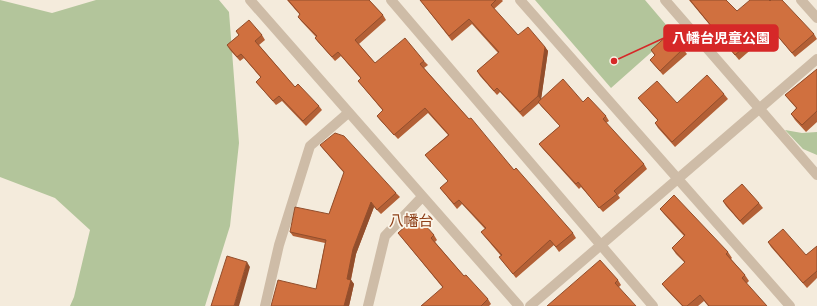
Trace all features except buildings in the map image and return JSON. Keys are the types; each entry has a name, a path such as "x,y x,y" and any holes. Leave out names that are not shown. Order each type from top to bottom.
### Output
{"street":[{"path":"250,0 519,306"},
{"path":"391,0 653,306"},
{"path":"520,0 790,306"},
{"path":"665,0 817,175"},
{"path":"801,0 817,18"},
{"path":"530,306 817,59"},
{"path":"264,306 279,245 310,146 348,112"},
{"path":"368,306 385,236 422,197"}],"green space":[{"path":"0,0 52,13 96,0 219,0 229,12 239,143 230,226 205,306 70,306 74,297 90,230 55,198 0,177"},
{"path":"535,0 645,0 673,33 611,88"},
{"path":"785,130 802,133 817,132 817,155 803,149"}],"place":[{"name":"八幡台児童公園","path":"614,61"}],"district":[{"name":"八幡台","path":"411,220"}]}
